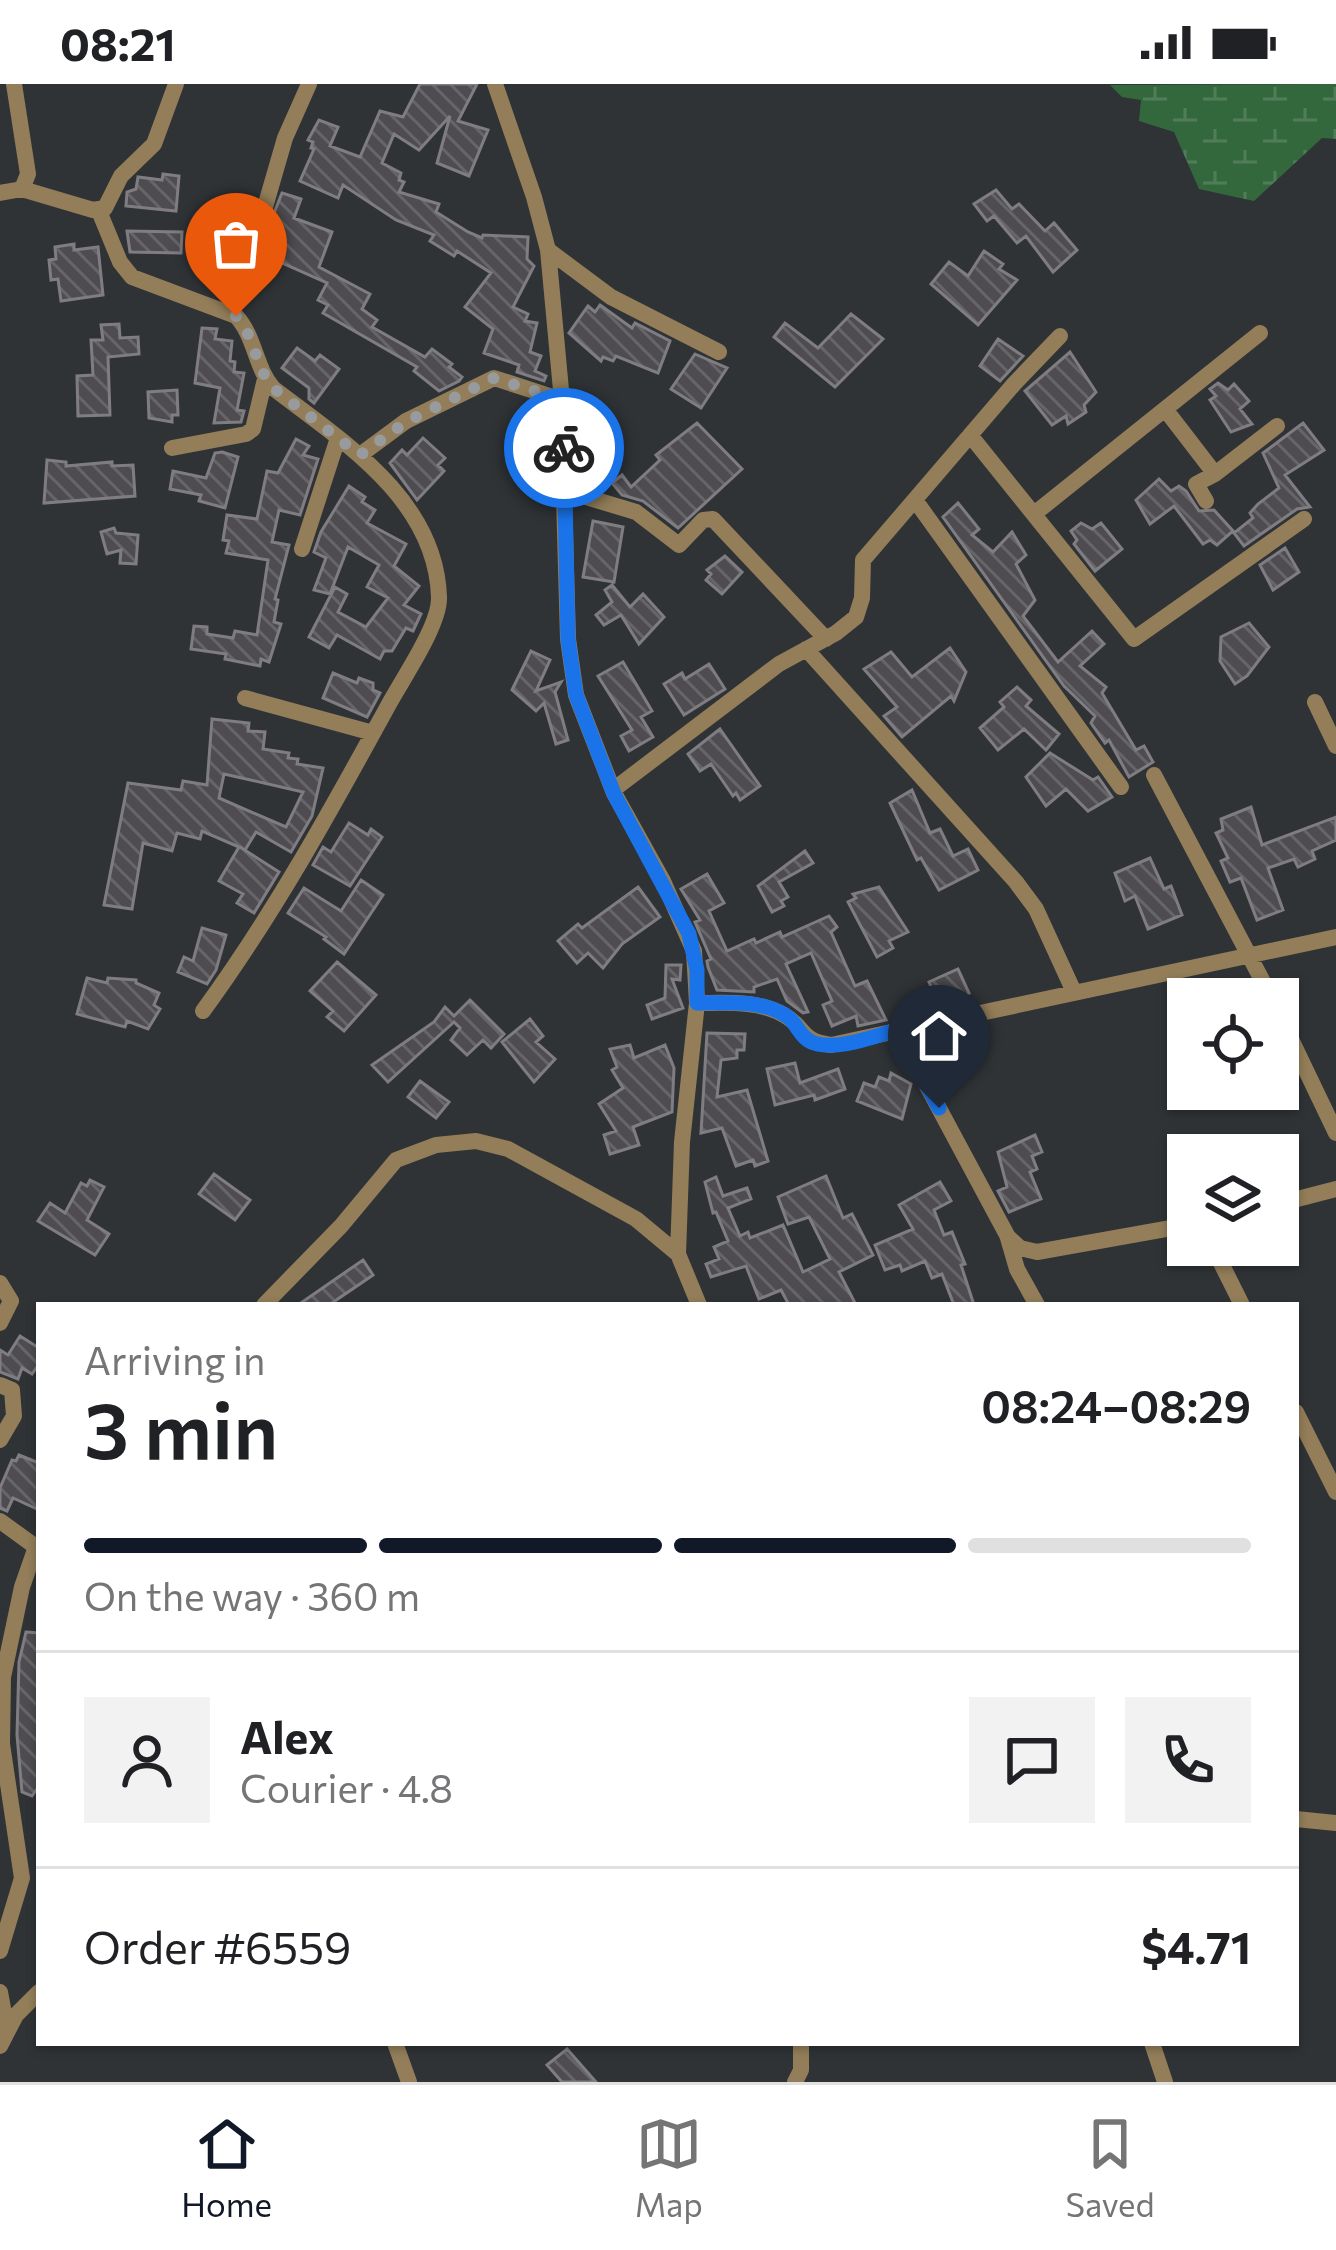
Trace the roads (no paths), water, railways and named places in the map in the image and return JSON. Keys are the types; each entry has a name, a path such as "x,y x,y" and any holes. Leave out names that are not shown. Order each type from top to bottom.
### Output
{"street":[{"path":"14,84 28,173 22,189"},
{"path":"0,193 22,189 99,211 109,206 127,169 154,144 176,84"},
{"path":"265,207 285,138 309,84"},
{"path":"495,84 548,250 562,400 566,601 580,711 613,790 689,934 697,970 677,1254 698,1302"},
{"path":"99,211 131,277 224,309 241,321 265,379 360,455 416,521 432,559 439,596 430,627 277,904 203,1011"},
{"path":"548,250 611,297 719,352"},
{"path":"1034,514 1260,333"},
{"path":"613,790 760,678 856,617 862,598 863,560 1060,336"},
{"path":"360,455 406,422 494,378 562,400"},
{"path":"172,448 253,429 265,379"},
{"path":"1165,409 1203,488 1277,426"},
{"path":"970,435 1133,639 1304,519"},
{"path":"302,549 338,438"},
{"path":"566,491 636,512 679,544 703,520 713,519 826,639"},
{"path":"915,500 1121,787"},
{"path":"806,650 1016,882 1036,909 1074,992"},
{"path":"245,698 374,733"},
{"path":"1315,702 1336,746"},
{"path":"1154,775 1262,978"},
{"path":"697,1003 772,1008 794,1021 799,1033 814,1043 831,1045 1336,937"},
{"path":"897,1030 1008,1237 1017,1269 1035,1302"},
{"path":"1299,1055 1336,1132"},
{"path":"267,1302 341,1226 396,1160 436,1145 476,1141 508,1149 636,1220 677,1254"},
{"path":"1299,1199 1336,1189"},
{"path":"1008,1237 1020,1248 1036,1252 1167,1230"},
{"path":"1222,1266 1240,1302"},
{"path":"0,1283 11,1301 0,1323"},
{"path":"0,1385 12,1390 14,1416 0,1440"},
{"path":"1299,1418 1336,1492"},
{"path":"0,1521 36,1545"},
{"path":"0,1951 22,1878 2,1744 2,1677 22,1587 36,1552"},
{"path":"1299,1819 1336,1823"},
{"path":"0,1993 3,2038"},
{"path":"3,2038 36,1996"},
{"path":"396,2046 409,2082"},
{"path":"794,2082 801,2069 801,2046"},
{"path":"1153,2046 1166,2082"}]}
